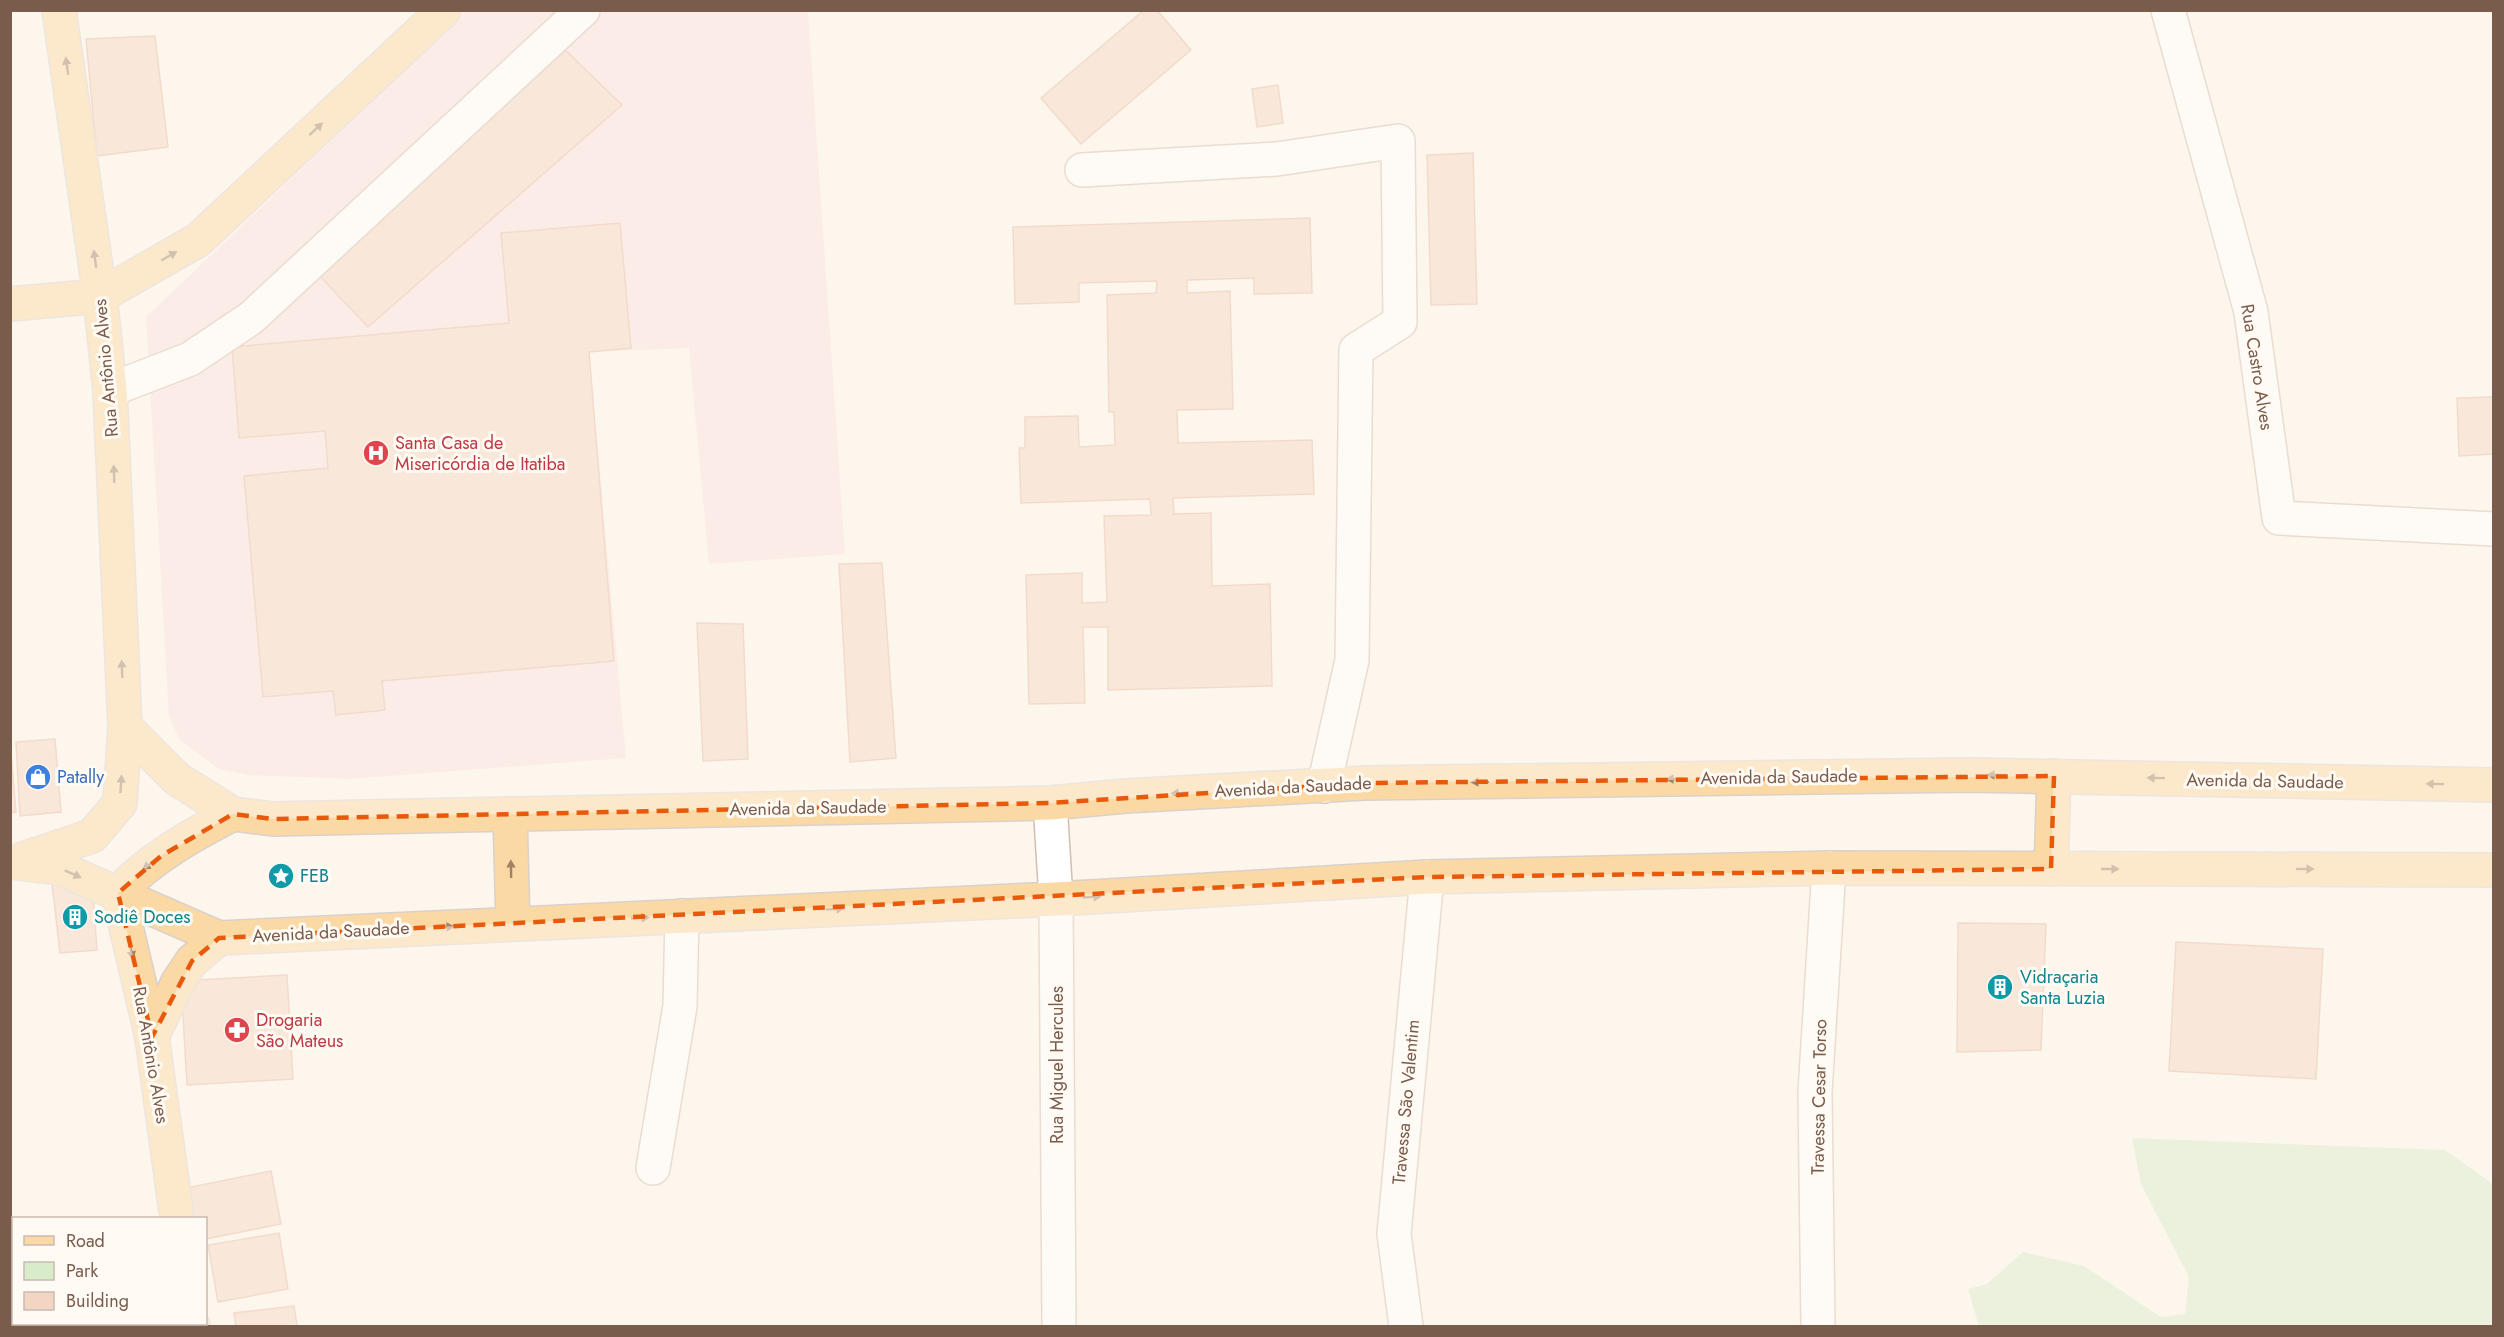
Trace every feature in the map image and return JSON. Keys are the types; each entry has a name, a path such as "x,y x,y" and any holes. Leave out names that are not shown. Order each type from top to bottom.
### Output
{"main road":[{"name":"Rua Antônio Alves","path":"13,862 92,836 120,803 125,727 110,390 100,296 59,10"},
{"path":"10,304 100,296 198,240 444,10"},
{"name":"Avenida da Saudade","path":"125,727 177,779 233,814 273,819 1050,803 1126,796 1324,786 1948,775 2493,785"},
{"path":"2051,869 2054,776"},
{"path":"118,893 130,880 161,856 233,814"},
{"path":"510,814 513,924"},
{"path":"13,862 59,868 219,938 192,961 178,982 152,1037"},
{"name":"Avenida da Saudade","path":"219,938 1056,899 1427,877 1829,868 2493,870"},
{"name":"Rua Antônio Alves","path":"118,893 152,1037 177,1217"}],"street":[{"path":"110,390 190,359 251,318 583,10"},
{"name":"Rua Castro Alves","path":"2168,10 2251,312 2279,518 2493,530"},
{"path":"1082,170 1277,159 1398,141 1400,322 1356,351 1352,660 1324,786"},
{"name":"Rua Miguel Hercules","path":"1050,803 1056,899 1059,1326"},
{"name":"Travessa Cesar Torso","path":"1818,1326 1815,1092 1829,868"},
{"name":"Travessa São Valentim","path":"1406,1326 1394,1234 1427,877"},
{"path":"653,1168 680,1006 682,916"}],"highlighted area":[{"path":"2054,776 2051,869 1427,877 219,938 192,961 152,1037 118,893 161,856 233,814 273,819 1050,803 1365,783"}],"shaded area":[{"name":"Santa Casa de Misericórdia de Itatiba","path":"467,11 808,11 845,554 709,564 689,348 589,352 626,758 350,779 248,775 219,769 180,740 169,717 146,317"}],"green space":[{"path":"2132,1138 2445,1150 2493,1184 2493,1326 1979,1326 1968,1289 1987,1284 2023,1252 2084,1266 2161,1317 2185,1314 2189,1277 2141,1184"}],"building":[{"path":"1144,10 1157,10 1191,50 1081,144 1041,98"},
{"path":"155,36 168,147 97,156 86,39"},
{"path":"559,44 622,105 368,327 313,269"},
{"path":"1278,85 1283,123 1257,127 1252,89"},
{"path":"1473,153 1477,304 1431,305 1427,155"},
{"path":"1310,218 1312,293 1254,294 1254,278 1187,280 1187,293 1230,291 1233,409 1177,410 1178,443 1312,440 1314,494 1173,498 1174,514 1211,513 1212,586 1270,584 1272,686 1108,690 1108,627 1083,627 1085,703 1029,704 1026,575 1082,573 1082,603 1107,602 1104,516 1151,515 1150,499 1021,503 1019,448 1025,448 1025,417 1078,416 1079,447 1115,445 1114,412 1109,412 1107,295 1156,293 1157,281 1079,283 1079,302 1015,304 1013,227"},
{"path":"620,223 631,348 589,352 614,661 382,681 385,710 336,715 333,691 263,697 244,476 328,468 325,431 239,438 232,347 509,323 501,233"},
{"path":"2494,397 2494,454 2459,456 2457,398"},
{"path":"882,563 896,758 850,762 839,564"},
{"path":"697,623 743,624 748,759 703,761"},
{"name":"Patally","path":"55,739 61,812 20,816 16,742"},
{"path":"10,741 16,812 10,813"},
{"name":"Sodiê Doces","path":"92,882 97,950 60,953 52,884"},
{"name":"Vidraçaria Santa Luzia","path":"1958,923 2046,924 2041,1050 1957,1052"},
{"path":"2176,942 2323,949 2316,1079 2169,1071"},
{"name":"Drogaria São Mateus","path":"287,975 293,1079 187,1085 181,981"},
{"path":"271,1171 281,1224 207,1239 207,1217 192,1217 186,1188"},
{"path":"279,1233 288,1289 218,1302 208,1245"},
{"path":"294,1306 297,1326 236,1326 234,1313"}],"place":[{"name":"Santa Casa de Misericórdia de Itatiba","path":"376,453"},
{"name":"Patally","path":"38,777"},
{"name":"FEB","path":"281,876"},
{"name":"Sodiê Doces","path":"75,917"},
{"name":"Vidraçaria Santa Luzia","path":"2000,987"},
{"name":"Drogaria São Mateus","path":"237,1030"}]}
